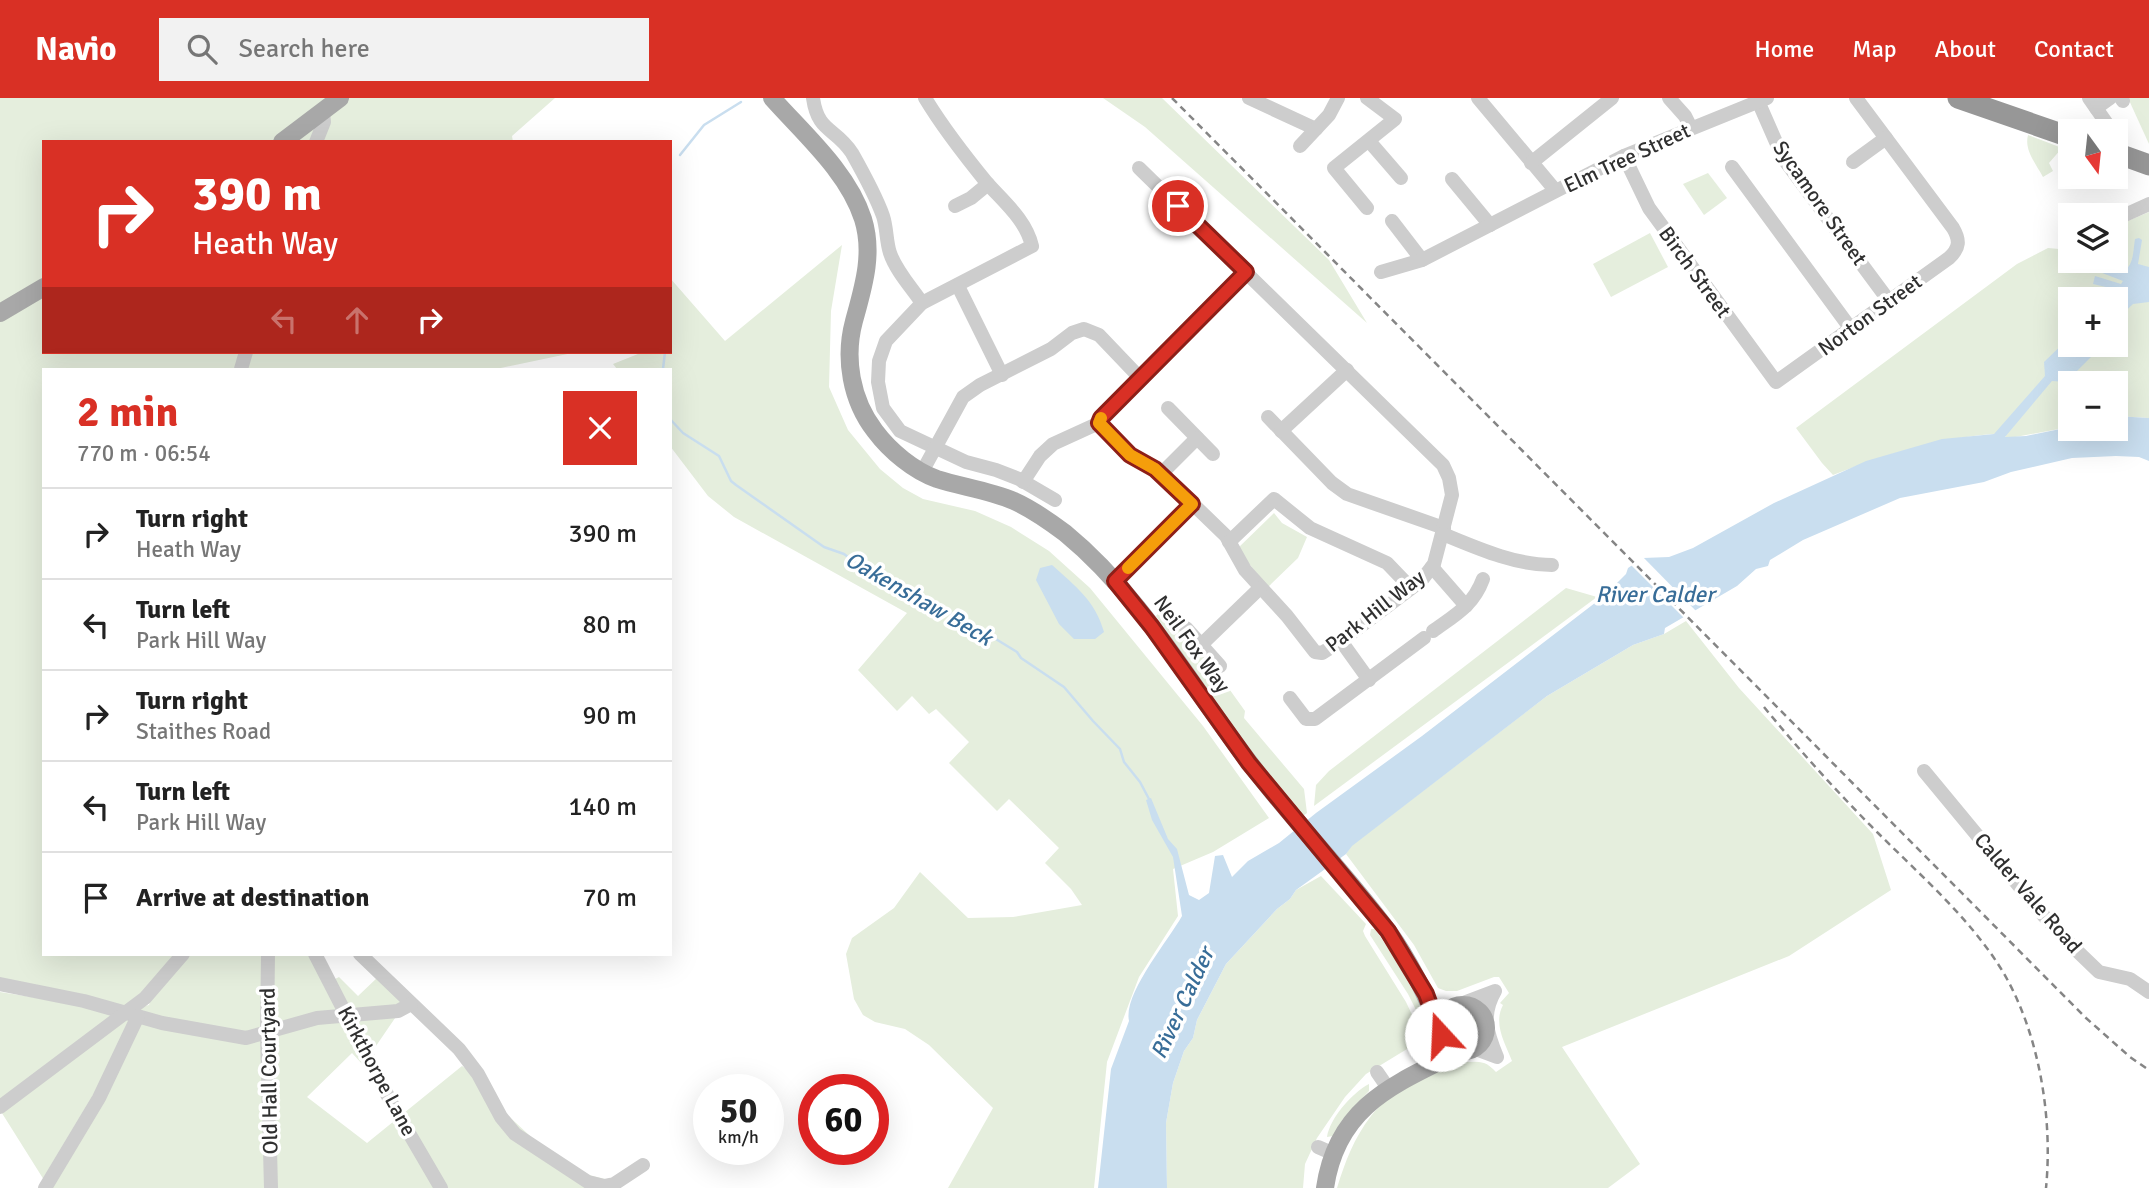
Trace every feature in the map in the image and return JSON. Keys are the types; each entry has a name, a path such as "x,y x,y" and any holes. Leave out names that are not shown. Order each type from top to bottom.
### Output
{"highway":[{"path":"1958,98 2058,133"},
{"path":"2128,154 2149,165"}],"main road":[{"path":"285,140 340,98"},
{"name":"Neil Fox Way","path":"772,98 842,180 855,199 864,221 867,269 853,323 849,352 855,392 867,419 883,441 922,472 936,479 1014,501 1044,517 1115,581 1152,627 1276,797 1388,931 1426,994 1441,1034"},
{"path":"0,313 42,288"},
{"path":"1325,1188 1328,1170 1326,1151 1356,1116 1388,1088 1467,1049 1483,1038 1485,1023 1478,1011 1472,1007 1435,1001 1426,994"},
{"path":"1431,1065 1445,1013 1456,1006"},
{"path":"1441,1034 1451,1048 1467,1049"}],"street":[{"path":"813,98 820,122 842,139 853,155 884,219 890,254 922,303"},
{"path":"925,98 937,119 988,184 1012,209 1030,236 1032,246 922,303 886,341 879,361 878,382 883,408 896,427 934,448 966,462 996,470 1055,500"},
{"path":"1249,98 1316,129"},
{"path":"1300,146 1329,115 1338,98"},
{"path":"1367,98 1395,119 1334,168 1367,208"},
{"path":"1478,98 1555,191"},
{"path":"1531,163 1612,98"},
{"path":"1669,98 1685,116 1691,128"},
{"path":"1853,162 1886,138 1856,98"},
{"name":"Elm Tree Street","path":"1381,272 1422,260 1624,156 1763,99"},
{"name":"Sycamore Street","path":"1763,99 1783,158 1889,301"},
{"path":"2103,119 2092,103 2118,99"},
{"path":"317,140 324,122 323,113"},
{"name":"Norton Street","path":"1776,382 1950,258 1956,251 1959,243 1953,228 1886,138"},
{"path":"1369,141 1401,178"},
{"name":"Birch Street","path":"1624,156 1648,208 1776,382"},
{"path":"1732,167 1852,329"},
{"name":"Park Hill Way","path":"1099,423 1130,455 1161,474 1226,536 1245,570 1315,652 1322,653 1341,641 1421,581 1432,567 1452,495 1443,465 1139,168"},
{"path":"1452,179 1490,225"},
{"path":"955,206 971,198 988,184"},
{"path":"2128,214 2149,204"},
{"path":"1391,221 1422,260"},
{"path":"1023,482 1040,456 1053,444 1099,423 1246,272"},
{"path":"958,286 1002,375"},
{"path":"922,472 963,397 1051,349 1072,333 1084,329 1099,335 1141,379"},
{"path":"1281,431 1347,370"},
{"path":"1167,408 1213,454"},
{"path":"1268,417 1332,483 1347,494 1506,557 1530,564 1552,565"},
{"path":"1161,474 1197,438"},
{"path":"1229,542 1278,494 1310,528 1387,563 1411,588"},
{"path":"1115,581 1192,504"},
{"path":"1432,567 1466,606"},
{"path":"1290,698 1306,719 1315,719 1466,606 1477,594 1483,579"},
{"path":"1202,644 1260,588"},
{"path":"1186,628 1220,666"},
{"path":"1341,641 1369,680"},
{"name":"Calder Vale Road","path":"1924,771 2044,916 2073,947 2099,972 2130,979 2149,992"},
{"path":"0,1107 132,1014 181,956"},
{"name":"Old Hall Courtyard","path":"268,956 271,1188"},
{"name":"Kirkthorpe Lane","path":"316,956 437,1185"},
{"path":"362,956 459,1049 478,1074 507,1126 535,1148 589,1182 604,1186 614,1184 643,1165"},
{"path":"0,984 39,991 162,1023 246,1038 317,1018 398,1011 411,1004"},
{"path":"1456,1006 1499,989 1489,1002 1485,1023 1499,1061 1467,1049"},
{"path":"45,1188 99,1098 132,1014"},
{"path":"1377,1072 1388,1088"}],"green space":[{"path":"0,98 555,98 512,136 513,140 42,140 42,354 567,354 501,368 42,368 42,956 178,956 134,1008 149,1005 152,996 186,956 311,956 331,981 339,977 358,996 378,977 406,1002 363,1065 352,1053 307,1097 367,1143 462,1066 486,1082 502,1110 543,1148 589,1175 605,1179 607,1188 49,1188 0,1110 0,992 44,999 0,984"},
{"path":"1103,98 1162,98 1329,260 1367,323 1145,127"},
{"path":"2128,98 2149,98 2149,144"},
{"path":"2028,135 2058,146 2058,153 2049,163 2053,171 2043,177 2029,151"},
{"path":"1708,173 1727,198 1704,215 1683,184"},
{"path":"2149,212 2149,418 2128,417 2128,371 2058,371 2058,429 2010,438 2005,437 2007,433 1940,442 1897,453 1833,475 1796,428 2017,264 2048,248 2058,249 2058,273 2128,273 2128,221"},
{"path":"1650,233 1668,267 1611,297 1593,264"},
{"path":"842,245 831,311 829,387 848,430 880,469 903,488 923,499 975,511 1011,527 1049,551 1090,588 1203,726 1269,818 1213,852 1173,869 1178,916 1139,977 1107,1062 1094,1188 948,1188 993,1108 929,1045 905,1029 875,1022 863,1015 854,999 846,954 852,938 894,908 920,872 968,918 1013,917 1082,905 1071,889 1045,863 1059,848 1009,799 997,811 949,763 969,742 936,709 929,714 912,696 897,711 858,670 907,613 734,517 708,496 672,449 672,368 616,368 613,364 638,354 672,354 672,280 725,341"},
{"path":"1274,513 1282,523 1307,537 1298,558 1268,587 1237,549"},
{"path":"1566,588 1597,597 1314,806 1316,785 1329,771"},
{"path":"1162,609 1207,658 1245,711 1244,718 1304,789 1307,813 1303,816 1275,785 1156,616"},
{"path":"1686,621 1739,688 1873,834 1891,890 1789,956 1562,1047 1640,1164 1608,1188 1337,1188 1360,1133 1371,1116 1393,1096 1423,1077 1456,1064 1484,1063 1496,1072 1512,1061 1501,1033 1499,1019 1503,1005 1500,1003 1509,993 1499,977 1457,991 1438,988 1414,945 1346,854 1351,846 1547,696 1633,645 1664,634"},
{"path":"1321,876 1366,924 1363,931 1365,936 1415,1021 1416,1037 1412,1046 1366,1074 1345,1097 1317,1138 1305,1164 1303,1188 1167,1188 1166,1123 1173,1083 1184,1051 1193,1038 1197,1020 1226,964 1296,890"},
{"path":"1371,929 1375,929 1395,960 1424,1013 1418,1014 1370,935"},
{"path":"1463,1010 1474,1014 1478,1025 1474,1036 1463,1040 1452,1036 1448,1025 1452,1014"},
{"path":"1369,1084 1369,1091 1343,1119 1333,1136 1327,1137 1332,1122 1343,1107"}],"water":[{"path":"2135,239 2142,240 2138,264 2149,267 2149,302 2133,304 2128,309 2128,287 2093,284 2095,276 2121,284 2123,281 2102,273 2128,273"},
{"name":"River Calder","path":"2058,349 2058,357 2091,357 2077,371 2058,371 2058,381 2052,381 2005,437 2058,429 2058,441 2128,441 2128,417 2149,418 2149,461 2139,457 2116,456 2072,458 2011,472 1984,482 1900,498 1803,540 1770,560 1768,566 1756,569 1737,586 1665,628 1664,634 1633,645 1547,696 1296,890 1226,964 1197,1020 1193,1038 1184,1051 1173,1083 1166,1123 1167,1188 1098,1188 1111,1069 1129,1021 1133,997 1148,968 1182,916 1173,857 1152,820 1146,800 1151,798 1168,839 1177,849 1189,895 1199,900 1209,893 1215,856 1223,855 1232,877 1248,861 1279,843 1604,596 1626,574 1628,568 1643,558 1669,557 1693,548 1774,503 1866,461 1942,439 1994,434 2045,376 2044,362"},
{"path":"1052,565 1090,602 1104,632 1095,639 1074,639 1059,624 1036,580 1040,568"}],"pier":[{"path":"1641,555 1699,614 1687,621 1629,563"}],"waterway":[{"name":"Oakenshaw Beck","path":"680,155 704,125 741,102"},
{"name":"Oakenshaw Beck","path":"663,368 665,354"},
{"name":"Oakenshaw Beck","path":"672,421 683,433 719,456 731,481 824,547 844,554 881,581 968,622 1017,652 1021,658 1064,687 1120,749 1124,762 1149,799"}],"railway":[{"path":"1172,98 2086,1018 2149,1070"},
{"path":"1764,707 1848,803 1961,916 2003,972 2026,1022 2041,1076 2047,1133 2046,1188"}],"slow traffic":[{"path":"1101,418 1099,423 1116,443 1130,455 1155,469 1192,504 1128,568"}],"route":[{"path":"1178,206 1246,272 1101,418 1099,423 1116,443 1130,455 1155,469 1192,504 1115,581 1152,627 1249,763 1388,931 1426,994 1441,1035"}]}
